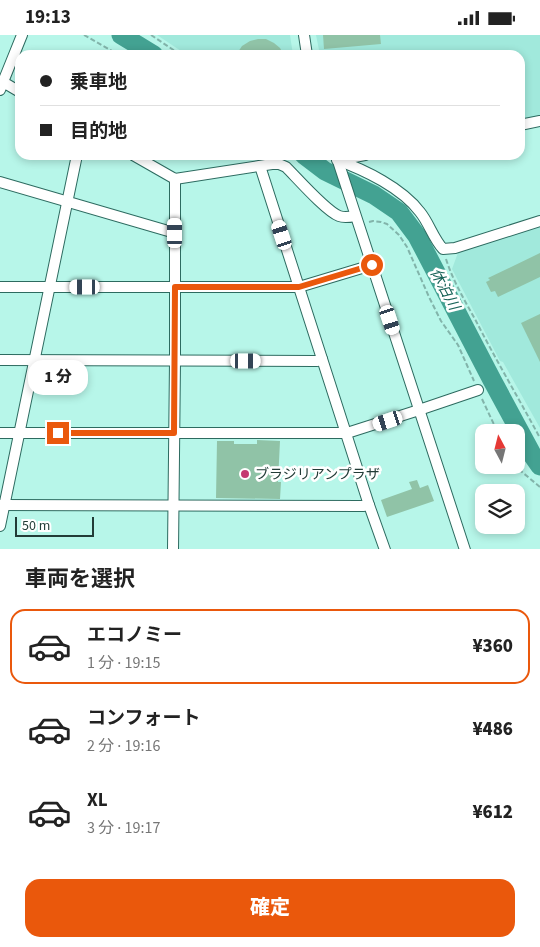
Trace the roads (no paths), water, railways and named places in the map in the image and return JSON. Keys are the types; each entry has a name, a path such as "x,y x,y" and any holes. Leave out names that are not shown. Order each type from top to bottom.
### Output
{"street":[{"path":"16,50 22,35"},
{"path":"304,35 306,50"},
{"path":"15,53 2,86 15,90"},
{"path":"525,124 540,121"},
{"path":"0,526 2,505 20,433 76,160"},
{"path":"141,160 175,179 272,163 279,164 286,167 336,215 357,220"},
{"path":"338,160 464,549"},
{"path":"341,160 389,185 408,198 420,212 443,249 455,248 540,221"},
{"path":"260,166 369,505 385,549"},
{"path":"173,549 175,179"},
{"path":"0,182 175,233"},
{"path":"0,287 299,287 372,265"},
{"path":"0,360 317,361 322,359"},
{"path":"0,433 346,433 419,411 478,390"},
{"path":"2,505 369,505"}],"waterway":[{"name":"休泊川","path":"121,35 146,50"},
{"name":"休泊川","path":"311,160 325,171 374,195 399,212 417,236 492,380 540,466"}],"place":[{"name":"ブラジリアンプラザ","path":"245,474"}]}
